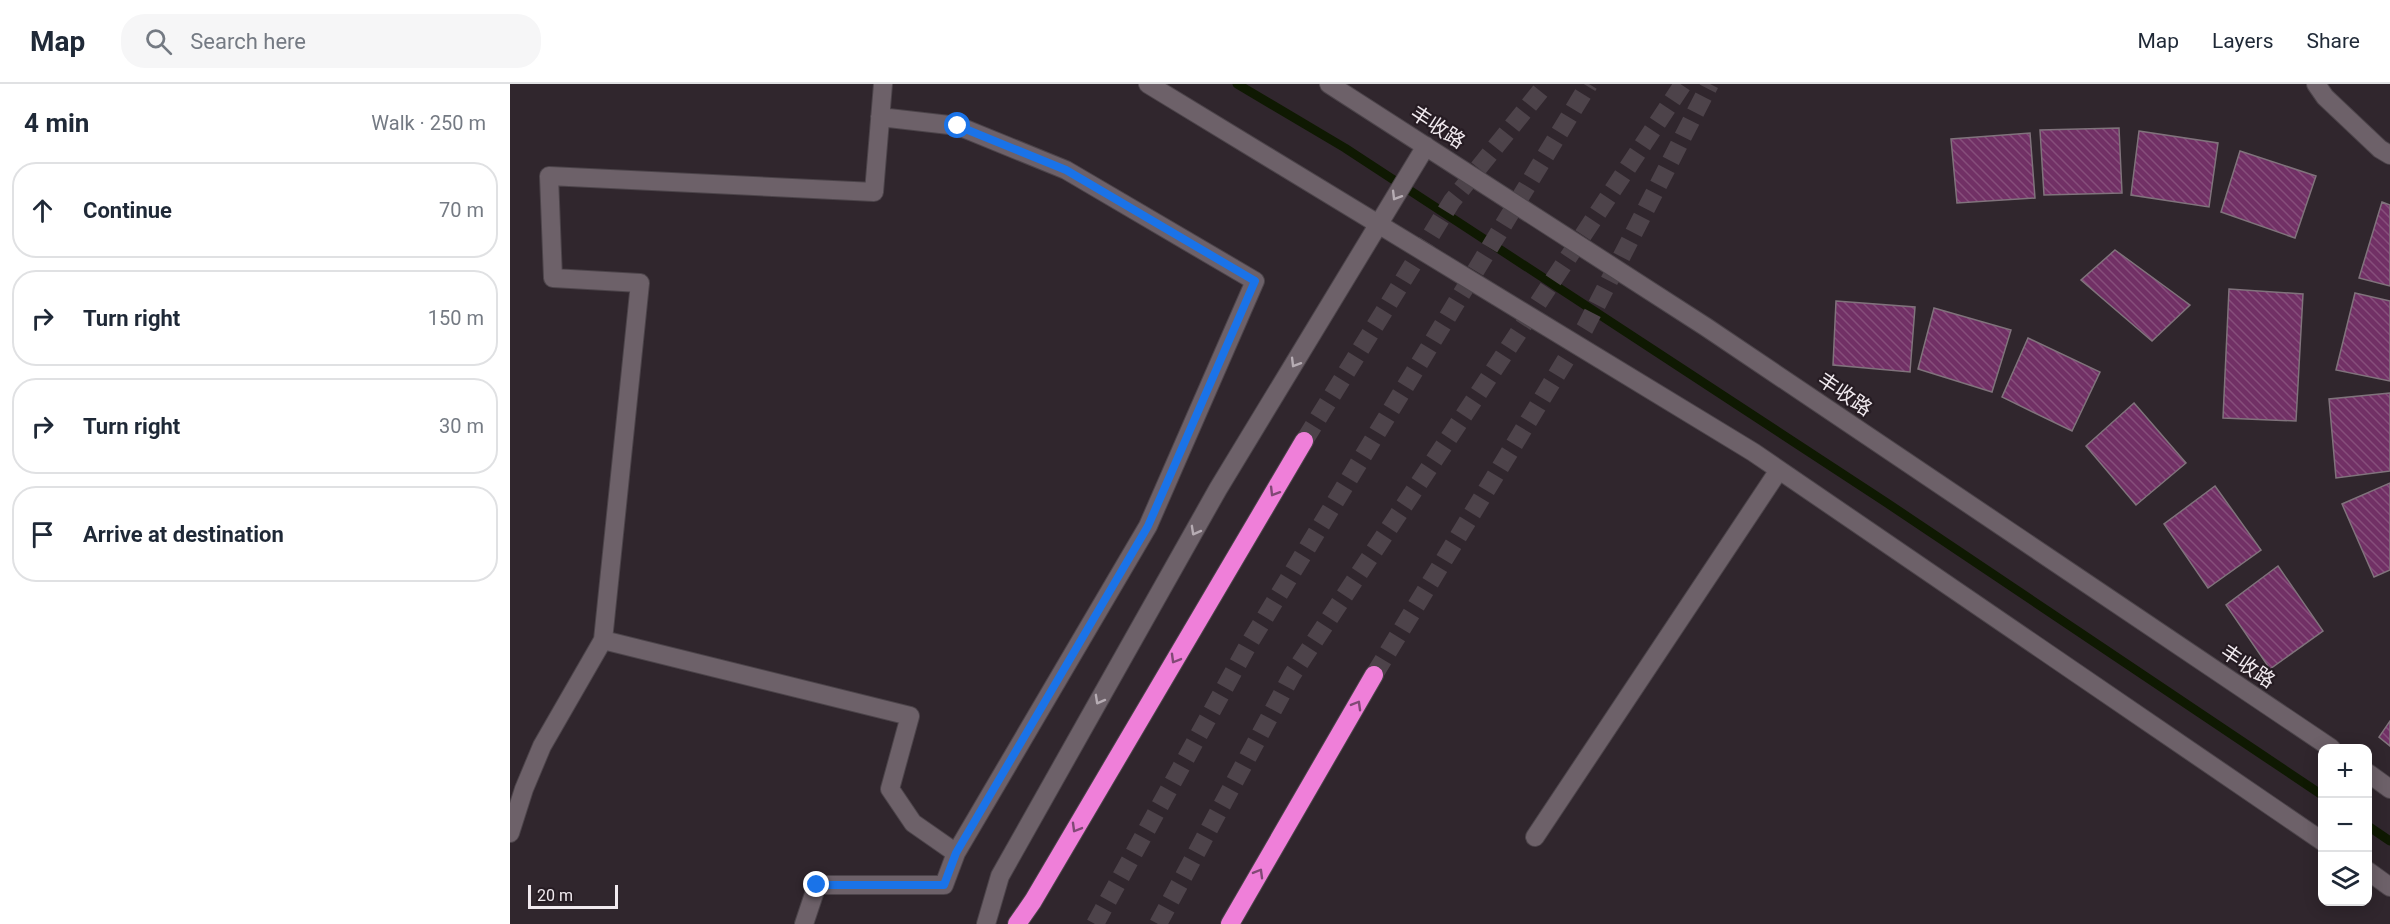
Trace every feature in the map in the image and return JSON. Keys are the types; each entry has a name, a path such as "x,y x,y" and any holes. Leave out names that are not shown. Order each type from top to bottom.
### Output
{"highway":[{"path":"1017,924 1039,891 1304,441"},
{"path":"1230,924 1374,675"}],"street":[{"path":"510,833 542,746 603,640 640,283 553,278 549,176 874,192 883,84"},
{"path":"1148,84 1743,446 2318,837"},
{"name":"丰收路","path":"1329,84 1706,327 2325,744"},
{"path":"2316,84 2333,105 2380,149 2390,155"},
{"path":"804,924 817,885 944,885 956,853 1148,526 1255,281 1066,170 958,126 880,117"},
{"path":"986,924 1000,876 1206,510 1426,146"},
{"path":"1535,837 1779,470"},
{"path":"603,640 910,716 890,789 913,823 956,853"},
{"path":"2372,776 2390,789"},
{"path":"2372,874 2390,886"}],"building":[{"path":"2119,128 2122,193 2044,195 2040,130"},
{"path":"2139,131 2218,143 2209,207 2131,195"},
{"path":"2030,133 2035,198 1957,203 1951,139"},
{"path":"2240,151 2316,176 2295,238 2221,212"},
{"path":"2382,202 2390,205 2390,286 2359,278"},
{"path":"2115,250 2190,305 2152,341 2081,280"},
{"path":"2229,289 2303,294 2296,421 2223,418"},
{"path":"2355,293 2390,301 2390,381 2336,370"},
{"path":"1836,301 1915,307 1910,372 1833,365"},
{"path":"1934,308 2011,330 1992,392 1918,369"},
{"path":"2028,338 2100,372 2072,431 2002,397"},
{"path":"2390,393 2390,471 2336,478 2329,399"},
{"path":"2134,403 2186,463 2136,505 2086,446"},
{"path":"2390,483 2390,570 2374,577 2342,504"},
{"path":"2215,486 2261,550 2208,588 2164,524"},
{"path":"2278,566 2323,631 2270,669 2226,605"},
{"path":"2390,721 2390,746 2379,737"}],"waterway":[{"path":"1237,84 1345,148 1887,503 2318,792"},
{"path":"2372,829 2390,841"}],"tunnel":[{"path":"1304,441 1452,201 1546,84"},
{"path":"1095,924 1247,647 1589,84"},
{"path":"1158,924 1292,675 1683,84"},
{"path":"1374,675 1585,328 1710,84"}],"route":[{"path":"817,885 944,885 956,853 1148,526 1255,281 1066,170 958,126"}]}
